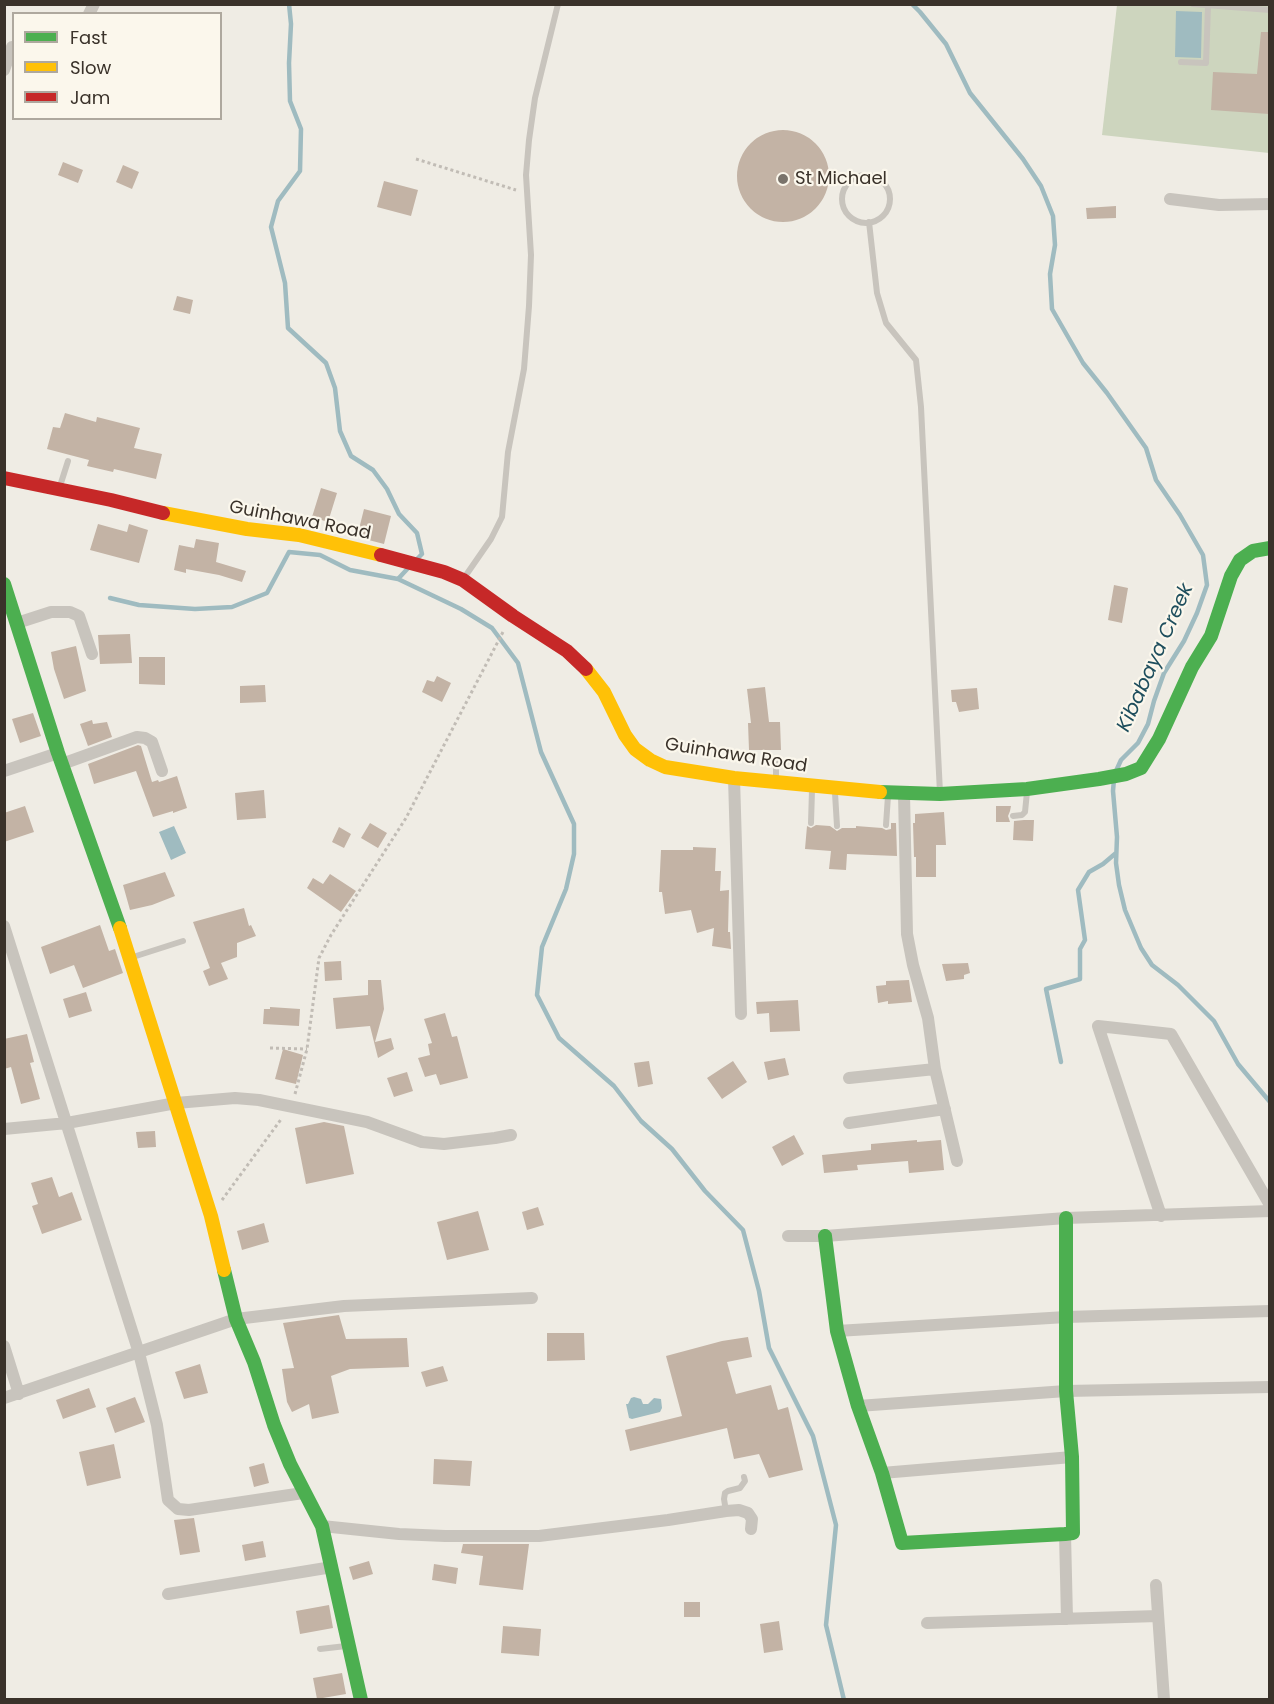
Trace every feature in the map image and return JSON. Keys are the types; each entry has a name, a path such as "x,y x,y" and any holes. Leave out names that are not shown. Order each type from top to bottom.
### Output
{"street":[{"path":"4,70 10,47"},
{"path":"1170,199 1219,205 1269,204"},
{"name":"Guinhawa Road","path":"4,478 176,516 247,529 299,535 444,572 463,580 567,651 583,665 604,692 625,735 635,749 650,760 665,767 734,778 904,794 1027,789 1099,779 1126,774 1142,768 1160,739 1192,667 1211,636 1231,576 1240,560 1253,551 1269,548"},
{"path":"4,584 60,758 130,958 176,1103 211,1216 236,1319 254,1362 274,1425 303,1493 322,1526 361,1700"},
{"path":"17,623 51,612 70,612 79,616 92,654"},
{"path":"4,771 137,737 152,741 162,771"},
{"path":"734,778 741,1014"},
{"path":"904,794 906,934 928,1018 935,1069 957,1161"},
{"path":"4,926 140,1353 157,1425 168,1500 177,1509 189,1510 303,1493"},
{"path":"1161,1215 1098,1026 1171,1034 1269,1205"},
{"path":"849,1078 935,1069"},
{"path":"4,1130 67,1122 176,1103 235,1098 259,1100 367,1122 422,1142 444,1144 511,1135"},
{"path":"849,1123 945,1109"},
{"path":"788,1236 825,1236 1066,1218 1269,1211"},
{"path":"825,1236 837,1330 858,1406 882,1473 902,1543 1065,1534 1072,1533 1072,1457 1066,1391 1066,1218"},
{"path":"4,1398 236,1319 344,1306 532,1298"},
{"path":"837,1330 1066,1317 1269,1311"},
{"path":"4,1346 19,1394"},
{"path":"858,1406 1066,1391 1269,1387"},
{"path":"882,1473 1072,1457"},
{"path":"322,1526 410,1535 539,1536 739,1510 748,1513 752,1519 751,1529"},
{"path":"1065,1534 1067,1619"},
{"path":"168,1594 332,1567"},
{"path":"1156,1585 1164,1700"},
{"path":"927,1623 1158,1616"}],"lane":[{"path":"463,580 491,539 502,517 508,452 524,369 529,306 531,255 526,175 528,152 535,98 558,4"},
{"path":"1193,4 1208,7 1269,10"},
{"path":"1181,62 1206,63 1208,7"},
{"path":"863,175 878,178 884,183 890,197 886,212 869,222 858,221 850,217 842,204 844,188 850,181 863,175"},
{"path":"869,222 877,294 886,323 916,360 921,407 940,794"},
{"path":"59,490 68,461"},
{"path":"776,759 776,783"},
{"path":"811,823 812,786"},
{"path":"835,789 837,826"},
{"path":"1013,816 1022,815 1025,812 1027,789"},
{"path":"886,825 888,793"},
{"path":"130,958 183,941"},
{"path":"726,1511 725,1493 740,1488 745,1481 744,1477"},
{"path":"320,1649 349,1646"}],"path":[{"path":"416,159 527,193"},
{"path":"211,1216 263,1141 291,1106 307,1049 319,958 331,935 406,818 502,633"},
{"path":"270,1048 307,1049"}],"green space":[{"path":"1117,5 1269,5 1269,153 1102,135"}],"water":[{"path":"1176,11 1202,12 1201,58 1175,57"},
{"path":"174,826 186,853 171,860 159,832"},
{"path":"634,1397 641,1399 643,1404 648,1404 654,1398 661,1399 662,1408 660,1412 629,1418 626,1404"}],"building":[{"path":"1261,32 1269,32 1269,114 1211,110 1213,72 1257,74"},
{"name":"St Michael","path":"783,130 801,134 815,144 825,158 829,176 825,194 815,208 801,218 783,222 765,218 751,208 741,194 737,176 741,158 751,144 765,134"},
{"path":"63,162 83,170 78,183 58,175"},
{"path":"123,165 139,172 132,189 116,182"},
{"path":"384,181 418,190 411,216 377,207"},
{"path":"1116,206 1116,218 1087,219 1086,208"},
{"path":"177,296 193,300 190,314 173,310"},
{"path":"65,413 96,422 97,417 140,428 134,448 162,454 156,479 114,469 113,472 87,466 89,460 47,449 53,427 60,428"},
{"path":"321,488 337,493 328,522 312,517"},
{"path":"364,509 391,516 384,544 357,537"},
{"path":"98,524 127,532 129,524 148,530 139,563 90,550"},
{"path":"196,539 219,543 216,562 246,571 242,582 186,569 186,573 174,570 179,545 194,548"},
{"path":"1114,585 1128,588 1122,623 1108,620"},
{"path":"130,634 132,663 100,664 98,635"},
{"path":"76,646 86,691 64,699 51,652"},
{"path":"139,657 165,657 165,685 139,684"},
{"path":"437,676 451,683 442,702 422,692 427,680 434,682"},
{"path":"265,685 266,702 240,703 240,686"},
{"path":"765,687 769,722 780,722 781,750 749,750 748,723 751,723 747,689"},
{"path":"977,688 979,709 959,712 956,702 952,702 951,690"},
{"path":"33,713 41,736 20,743 12,719"},
{"path":"92,720 93,724 107,722 112,737 88,746 80,724"},
{"path":"138,745 141,746 152,782 177,776 187,808 153,817 136,771 94,784 88,764"},
{"path":"264,790 266,818 237,820 235,793"},
{"path":"25,806 34,832 4,842 4,813"},
{"path":"996,806 1011,806 1008,816 1010,822 996,822"},
{"path":"944,812 946,845 936,845 936,877 916,877 913,823 915,823 915,814"},
{"path":"1034,820 1033,841 1013,840 1014,821"},
{"path":"370,823 387,833 378,848 361,838"},
{"path":"891,823 896,823 897,856 847,854 846,870 829,869 831,851 805,849 807,826 811,828 816,825 830,826 837,831 842,828 856,828 856,826 886,830 891,829"},
{"path":"339,827 351,834 344,848 332,842"},
{"path":"693,847 716,848 715,871 721,871 720,891 729,890 728,932 730,932 731,949 712,946 714,928 697,933 691,910 665,914 662,892 659,892 661,850 693,850"},
{"path":"165,872 175,896 130,910 123,885"},
{"path":"330,874 356,891 341,912 307,888 313,878 323,884"},
{"path":"244,908 249,926 251,925 256,936 237,943 237,957 221,963 228,979 209,986 203,971 210,968 193,922"},
{"path":"100,925 109,951 115,949 123,973 83,988 74,965 50,974 41,947"},
{"path":"341,961 342,980 325,981 324,962"},
{"path":"968,963 970,973 964,975 964,979 946,981 942,964"},
{"path":"368,980 381,980 384,1009 375,1042 391,1038 394,1049 378,1058 370,1026 336,1029 333,998 368,995"},
{"path":"909,980 912,1002 878,1003 876,986 886,985 886,981"},
{"path":"86,992 92,1011 69,1018 63,999"},
{"path":"798,1000 800,1031 770,1032 769,1013 757,1014 756,1002"},
{"path":"270,1007 300,1009 299,1026 263,1024 264,1009 270,1009"},
{"path":"445,1013 452,1037 457,1036 468,1078 440,1085 436,1074 425,1077 418,1058 430,1055 428,1044 432,1043 424,1019"},
{"path":"27,1034 34,1062 30,1063 40,1099 21,1104 11,1067 4,1069 4,1039"},
{"path":"283,1049 303,1055 296,1084 275,1079"},
{"path":"785,1058 789,1075 768,1080 764,1062"},
{"path":"649,1061 653,1084 638,1087 634,1063"},
{"path":"733,1061 747,1082 722,1099 707,1078"},
{"path":"407,1072 413,1091 394,1097 387,1078"},
{"path":"324,1122 344,1126 354,1174 306,1184 295,1128"},
{"path":"155,1131 156,1147 138,1148 136,1132"},
{"path":"794,1135 804,1154 782,1166 772,1147"},
{"path":"917,1140 917,1142 941,1140 944,1170 909,1173 908,1161 857,1165 858,1170 824,1173 822,1155 871,1150 871,1144"},
{"path":"52,1177 59,1197 72,1192 82,1220 42,1234 32,1206 38,1204 31,1183"},
{"path":"538,1207 544,1225 527,1230 522,1212"},
{"path":"478,1211 489,1250 447,1260 437,1222"},
{"path":"264,1223 269,1242 242,1250 237,1231"},
{"path":"339,1315 346,1339 407,1338 409,1367 350,1369 331,1376 339,1413 312,1419 309,1404 292,1412 287,1402 282,1369 294,1368 283,1323"},
{"path":"547,1333 584,1333 585,1360 547,1361"},
{"path":"748,1337 752,1357 727,1362 736,1394 771,1385 778,1410 788,1407 803,1470 769,1478 759,1454 734,1459 727,1428 630,1451 625,1430 682,1416 666,1356 722,1341"},
{"path":"200,1364 208,1393 184,1399 175,1372"},
{"path":"443,1366 448,1381 426,1387 421,1372"},
{"path":"89,1388 96,1407 63,1419 56,1400"},
{"path":"135,1397 145,1422 115,1433 106,1408"},
{"path":"114,1444 121,1478 87,1486 79,1452"},
{"path":"434,1459 472,1461 470,1486 433,1484"},
{"path":"264,1463 269,1483 254,1487 249,1467"},
{"path":"194,1518 200,1552 180,1555 174,1520"},
{"path":"263,1541 266,1557 245,1561 242,1545"},
{"path":"463,1544 529,1544 523,1590 479,1585 483,1556 461,1553"},
{"path":"369,1561 373,1574 353,1580 349,1567"},
{"path":"434,1564 458,1568 456,1584 432,1580"},
{"path":"684,1602 700,1602 700,1617 684,1617"},
{"path":"329,1605 333,1628 300,1634 296,1611"},
{"path":"779,1621 783,1650 764,1653 760,1624"},
{"path":"503,1626 541,1629 539,1656 501,1653"},
{"path":"342,1673 346,1694 317,1699 313,1678"}],"waterway":[{"name":"Kibabaya Creek","path":"289,4 290,101 301,129 300,171 278,201 271,227 285,283 288,328 326,363 335,388 340,431 351,456 373,470 387,489 399,514 417,533 422,554 416,560"},
{"name":"Kibabaya Creek","path":"912,4 946,44 970,93 1023,159 1041,186 1053,216 1055,245 1050,274 1052,309 1083,363 1146,448 1156,480 1203,555 1207,585 1197,613 1184,641 1164,673 1148,724 1138,743 1121,760 1116,771"},
{"name":"Kibabaya Creek","path":"110,598 139,605 195,609 232,607 267,593 289,552 320,555 350,570 398,579 410,566"},
{"path":"398,579 461,609 492,628 518,663 541,752 574,824 574,854 566,889 542,947 537,995 559,1038 614,1086 641,1121 672,1149 705,1191 743,1230 759,1291 769,1348 813,1436 836,1525 826,1625 844,1700"},
{"name":"Kibabaya Creek","path":"1114,779 1116,863 1119,885 1125,910 1141,948 1152,965 1178,985 1214,1021 1238,1064 1270,1102"},
{"path":"1061,1062 1046,989 1080,979 1080,949 1085,940 1078,890 1089,872 1116,853"}],"traffic: fast":[{"path":"880,792 940,794 1027,789 1099,779 1126,774 1141,768 1159,739 1192,667 1211,636 1231,576 1240,560 1253,551 1270,548"},
{"path":"4,584 58,753 120,928"},
{"path":"825,1236 837,1331 858,1406 882,1473 902,1543 1065,1534 1073,1533 1072,1457 1066,1391 1066,1218"},
{"path":"224,1270 236,1319 254,1362 274,1425 290,1464 322,1526 361,1700"}],"traffic: slow":[{"path":"163,513 247,529 299,535 381,555"},
{"path":"586,669 604,692 625,735 635,749 665,767 734,778 880,792"},
{"path":"120,928 211,1216 224,1270"}],"traffic: jam":[{"path":"4,478 163,513"},
{"path":"381,555 444,572 463,580 567,651 586,669"}],"place":[{"name":"St Michael","path":"783,179"}]}
